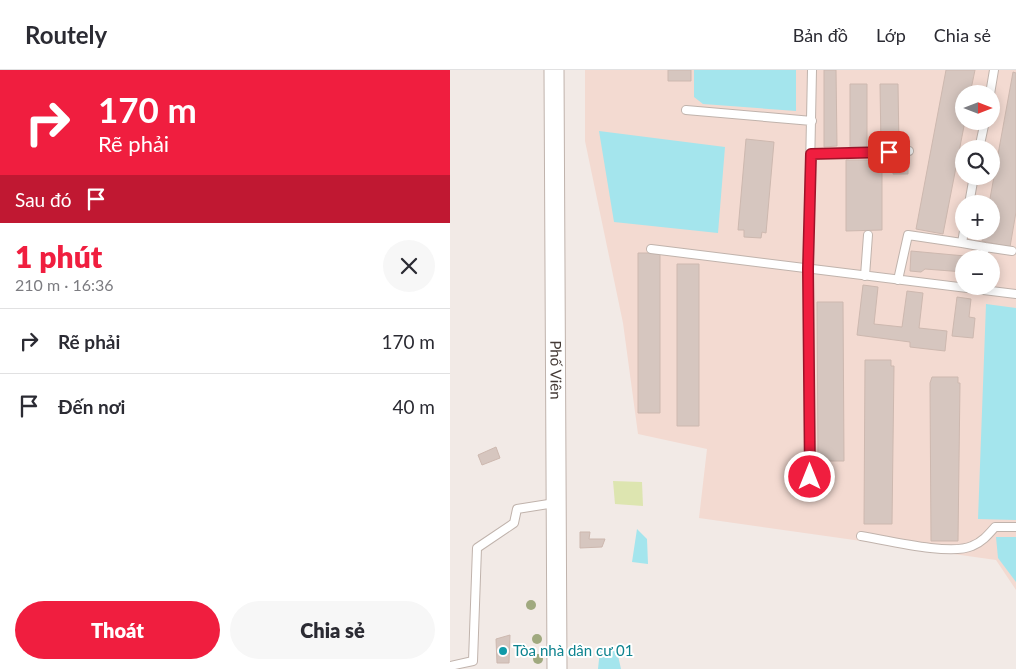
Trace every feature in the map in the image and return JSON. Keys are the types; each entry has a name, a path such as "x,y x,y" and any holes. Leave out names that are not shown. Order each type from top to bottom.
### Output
{"street":[{"name":"Phố Viên","path":"554,70 557,669"}],"lane":[{"path":"810,477 808,269 812,70"},
{"path":"992,85 994,70"},
{"path":"686,110 812,122"},
{"path":"811,154 909,151"},
{"path":"898,280 908,234 1012,251"},
{"path":"865,276 868,235"},
{"path":"651,249 955,286"},
{"path":"1000,291 1016,294"},
{"path":"450,666 473,662 477,548 514,523 517,509 555,503"},
{"path":"861,536 948,550 971,547 985,538 995,527 1016,527"}],"shaded area":[{"path":"585,70 1016,70 1016,590 996,560 699,518 707,449 638,434 623,323 585,141"}],"green space":[{"path":"613,481 642,482 643,506 615,504"}],"water":[{"path":"694,70 796,70 796,111 703,104 694,97"},
{"path":"599,131 725,147 718,233 614,222"},
{"path":"986,304 1016,308 1016,520 978,519"},
{"path":"637,529 647,539 648,564 632,562"},
{"path":"996,537 1016,537 1016,582 998,558"},
{"path":"600,650 617,651 621,669 598,669"}],"building":[{"path":"668,70 691,70 691,81 668,81"},
{"path":"824,70 836,70 837,146 824,147"},
{"path":"946,70 975,70 972,85 955,85 955,130 963,130 961,140 955,140 955,172 943,234 916,229"},
{"path":"1013,72 1016,73 1016,212 1010,247 982,241 1000,240 1000,195 991,195 992,185 1000,185 1000,144"},
{"path":"850,84 867,84 867,147 850,147"},
{"path":"880,84 898,84 899,148 881,148"},
{"path":"746,139 774,142 766,233 762,232 761,238 744,237 744,230 738,230"},
{"path":"893,155 908,155 908,174 893,174"},
{"path":"846,160 882,160 882,230 846,231"},
{"path":"911,251 955,255 955,271 925,269 921,272 910,271"},
{"path":"638,253 660,253 660,413 638,413"},
{"path":"677,264 699,264 699,426 677,426"},
{"path":"863,285 878,287 874,324 902,327 907,291 923,293 919,328 947,331 945,351 910,347 910,342 857,335"},
{"path":"957,297 971,299 969,317 975,318 973,338 952,336"},
{"path":"817,302 843,302 844,461 818,461"},
{"path":"865,360 891,360 891,366 894,366 892,524 864,524"},
{"path":"932,377 958,377 958,383 960,383 958,541 931,541 930,383"},
{"path":"496,447 500,458 482,465 478,455"},
{"path":"580,532 590,532 589,539 605,539 602,547 580,548"},
{"name":"Tòa nhà dân cư 01","path":"510,635 509,663 497,663 496,639"}],"place":[{"name":"Tòa nhà dân cư 01","path":"503,651"}],"route":[{"path":"810,477 808,269 811,154 889,152"}]}
